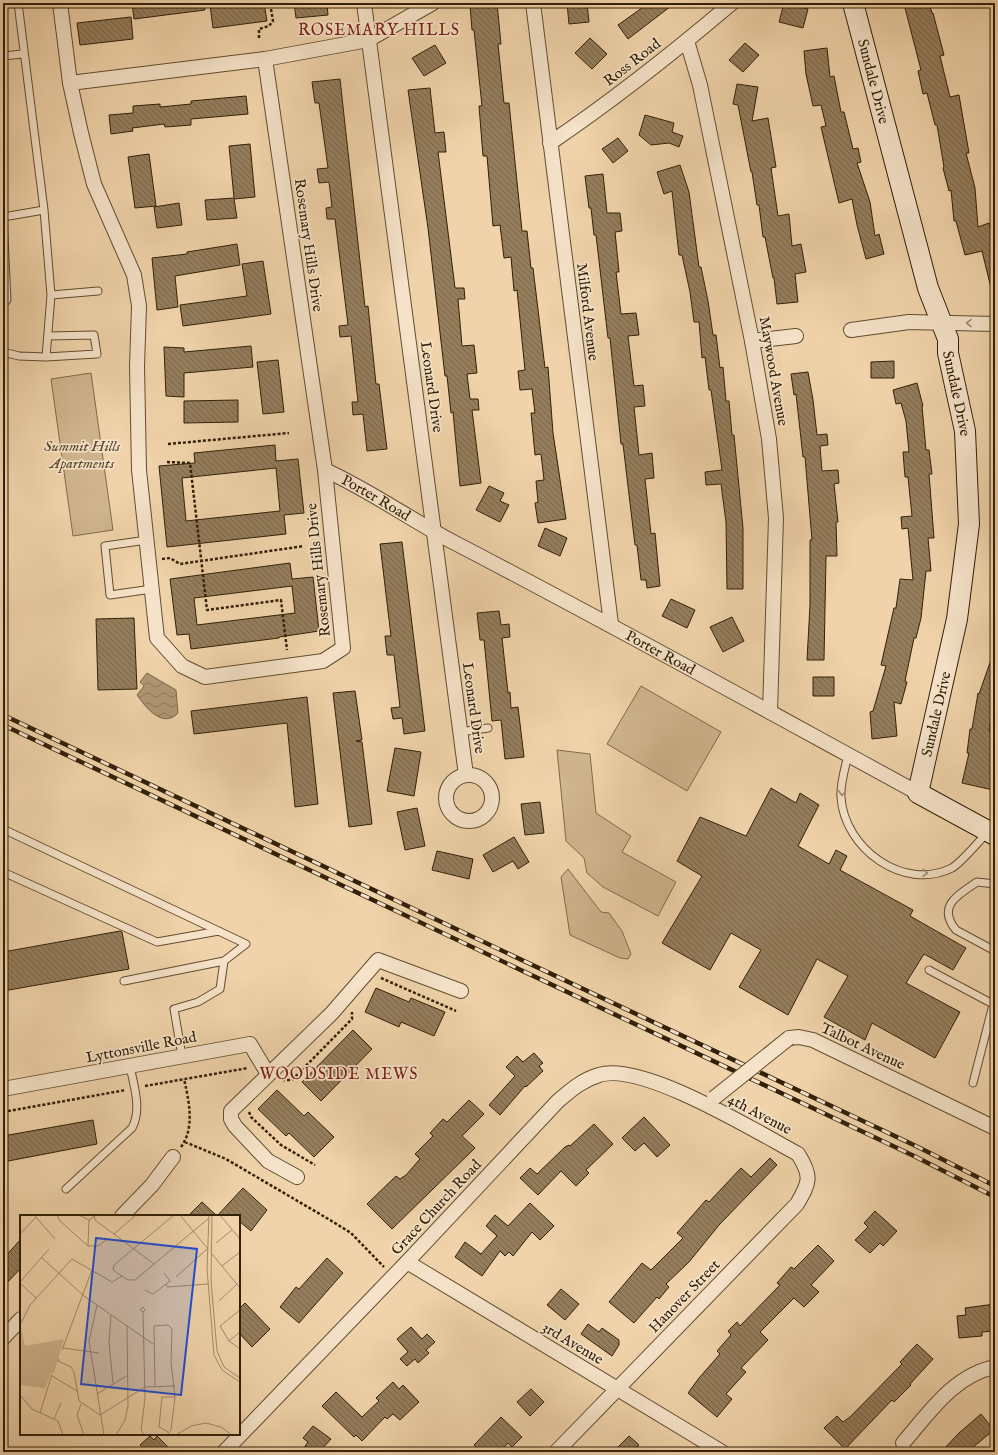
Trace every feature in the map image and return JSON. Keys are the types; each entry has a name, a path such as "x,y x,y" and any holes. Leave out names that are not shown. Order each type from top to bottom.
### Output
{"street":[{"name":"Rosemary Hills Drive","path":"60,3 70,83 80,133 94,184 134,276 139,306 139,470 157,638 182,666 205,676 323,662 343,648 325,470 265,59"},
{"name":"Leonard Drive","path":"364,3 466,775"},
{"path":"70,83 265,59 368,40 433,3"},
{"name":"Milford Avenue","path":"533,3 611,624"},
{"name":"Ross Road","path":"550,143 593,114 687,41 732,3"},
{"name":"Sundale Drive","path":"853,3 928,288 948,339 948,353 965,431 969,524 958,619 918,793"},
{"name":"Maywood Avenue","path":"687,41 700,85 752,341 769,439 776,518 770,712"},
{"path":"851,330 909,322 995,324"},
{"path":"752,341 796,336"},
{"name":"Porter Road","path":"325,470 350,481 434,532 611,624 992,834"},
{"path":"297,1178 268,1161 235,1126 231,1119 231,1111 271,1077 332,1013 378,960 461,992"},
{"name":"Talbot Avenue","path":"710,1101 789,1038 800,1037 813,1040 995,1128"},
{"name":"Lyttonsville Road","path":"3,1089 250,1044 271,1077"},
{"name":"Grace Church Road","path":"224,1452 407,1262 558,1101 579,1083 600,1074 640,1077 710,1101"},
{"name":"4th Avenue","path":"710,1101 798,1154"},
{"name":"Hanover Street","path":"556,1452 797,1204 807,1187 808,1178 807,1167 798,1154"},
{"path":"123,1215 152,1185 174,1157"},
{"name":"3rd Avenue","path":"407,1262 722,1452"},
{"path":"3,1338 20,1320"},
{"path":"902,1443 942,1397 960,1382 973,1375 995,1367"}],"lane":[{"path":"18,3 23,54 44,210 51,295 46,357"},
{"path":"3,56 23,54"},
{"path":"3,304 7,300 3,216 44,210"},
{"path":"51,295 98,291"},
{"path":"3,352 19,356 46,357 97,354 94,335 48,336"},
{"path":"147,540 105,546 110,595 152,589"},
{"path":"460,732 488,728"},
{"path":"848,755 841,797 847,823 860,845 880,862 904,872 930,874 953,867 992,834"},
{"path":"3,829 246,944 224,961 124,981"},
{"path":"3,872 156,942 219,931"},
{"path":"995,884 977,882 953,899 948,911 951,924 956,930 995,951"},
{"path":"182,1056 174,1009 198,1002 220,989 224,961"},
{"path":"929,970 993,1004"},
{"path":"973,1083 995,997"},
{"path":"66,1189 132,1128 135,1123 138,1108 130,1066"}],"path":[{"path":"260,38 258,29 269,26 272,21 270,3"},
{"path":"168,444 289,433"},
{"path":"167,462 190,463 207,610 281,600 287,650"},
{"path":"161,559 170,558 180,564 304,546"},
{"path":"377,976 456,1011"},
{"path":"271,1077 292,1080 352,1019 352,1008"},
{"path":"174,1157 185,1142 190,1130 187,1093 184,1079"},
{"path":"248,1106 250,1117 281,1145 315,1165"},
{"path":"185,1142 226,1159 336,1223 356,1238 386,1269"}],"green space":[{"name":"Summit Hills Apartments","path":"91,373 113,530 73,536 51,379"},
{"path":"641,686 721,732 687,791 607,744"},
{"path":"557,750 590,754 596,813 631,836 622,852 676,882 658,916 603,887 587,873 584,858 566,841"},
{"path":"568,869 601,912 609,913 622,931 631,954 628,959 620,958 570,935 561,877"}],"water":[{"path":"147,673 176,690 178,713 172,717 167,719 155,715 145,706 137,695 144,686 140,682"}],"building":[{"path":"132,3 204,3 205,10 134,19"},
{"path":"230,3 264,3 267,21 213,28 210,5"},
{"path":"294,3 327,3 328,15 296,18"},
{"path":"497,3 501,44 498,44 504,103 509,103 522,231 527,231 531,268 533,268 545,368 548,367 553,433 566,519 538,523 535,503 538,502 536,481 544,480 541,454 535,455 531,413 535,413 532,389 520,390 518,371 525,370 517,290 514,291 511,257 504,258 500,225 493,226 487,156 483,156 479,106 482,106 470,6"},
{"path":"567,3 587,3 589,22 569,24"},
{"path":"649,3 675,3 628,39 618,25"},
{"path":"784,3 808,9 803,28 779,22"},
{"path":"923,3 929,3 933,13 944,55 940,56 950,97 959,95 969,153 966,153 975,188 978,227 989,223 995,242 995,287 991,288 982,251 965,255 956,221 954,221 951,190 949,191 943,168 937,125 935,125 927,93 923,94 918,71 921,70 905,8"},
{"path":"131,17 133,39 80,45 77,23"},
{"path":"590,38 607,54 592,69 575,53"},
{"path":"745,43 759,55 743,72 729,60"},
{"path":"435,45 446,63 424,76 412,58"},
{"path":"827,48 830,77 834,76 841,112 844,112 853,149 858,148 861,162 857,163 870,202 875,236 879,234 884,254 866,259 852,199 839,203 821,127 826,126 821,105 813,106 806,74 804,51"},
{"path":"340,79 365,307 368,306 376,384 379,384 387,449 367,451 363,414 353,415 352,402 358,402 351,336 340,337 339,326 348,325 335,219 327,219 326,208 332,207 329,182 319,183 317,169 328,168 319,103 315,103 312,82"},
{"path":"737,84 758,87 752,121 768,118 776,167 771,168 778,216 789,214 792,246 801,244 806,272 795,274 798,302 777,304 774,278 765,237 763,237 759,205 757,205 752,172 738,105 733,104"},
{"path":"430,88 435,133 444,132 446,152 438,152 455,288 464,288 465,299 458,299 462,346 474,345 477,373 467,374 470,399 478,399 479,410 472,410 481,483 460,486 453,412 451,413 447,376 445,376 428,228 408,90"},
{"path":"246,96 248,114 191,119 191,125 165,127 164,124 132,128 133,131 111,134 109,115 133,113 133,106 160,104 160,107 191,104 191,101"},
{"path":"645,115 674,123 672,132 683,136 679,147 669,143 651,145 639,135"},
{"path":"618,138 628,151 613,163 602,149"},
{"path":"250,144 255,197 234,199 237,218 207,220 205,200 234,198 229,146"},
{"path":"149,154 156,206 135,208 128,157"},
{"path":"680,165 689,192 699,267 701,267 708,301 713,335 716,335 720,368 723,367 726,401 729,401 732,435 734,435 743,528 743,589 727,589 726,522 721,484 706,485 705,472 722,470 711,390 709,390 705,357 702,358 699,322 694,322 690,292 682,255 679,255 672,191 664,194 657,172"},
{"path":"603,174 607,213 620,213 622,231 615,232 619,272 616,272 621,314 636,313 639,335 628,336 634,386 643,385 645,406 634,407 639,455 652,453 654,478 645,479 651,534 655,533 660,586 647,588 646,580 641,580 637,545 635,545 623,444 621,444 610,338 608,338 596,235 594,235 585,176"},
{"path":"179,203 182,225 157,228 154,207"},
{"path":"237,244 240,265 175,276 178,307 157,310 152,258 187,254 187,252"},
{"path":"263,261 271,314 183,326 180,305 247,296 242,264"},
{"path":"251,346 253,367 184,373 184,397 166,396 164,347 184,348 184,352"},
{"path":"278,360 284,412 263,414 257,362"},
{"path":"894,361 894,378 871,378 871,362"},
{"path":"808,372 817,435 827,434 828,445 820,446 822,471 838,470 839,483 834,484 838,522 836,522 837,556 826,556 824,660 807,660 810,605 810,540 812,540 805,457 803,457 796,394 794,395 791,374"},
{"path":"917,383 923,406 926,450 929,450 932,474 929,474 934,538 928,538 931,571 926,571 921,618 916,638 914,638 905,681 907,682 901,704 894,702 897,736 872,739 870,712 873,711 886,666 881,665 894,608 896,608 900,579 913,580 908,528 902,529 901,517 912,516 908,477 905,477 903,452 909,452 906,421 901,403 896,404 893,390"},
{"path":"238,400 238,422 184,423 184,401"},
{"path":"275,445 276,461 298,459 304,513 284,515 286,534 167,547 159,466 195,463 194,453","holes":["276,468 280,511 186,521 182,478"]},
{"path":"489,486 504,493 500,501 509,505 500,522 476,510"},
{"path":"545,528 567,538 560,556 538,546"},
{"path":"402,542 425,731 404,734 402,718 393,719 391,708 400,707 394,655 387,655 385,636 391,636 380,544"},
{"path":"290,563 292,579 313,577 319,631 279,638 191,649 189,634 177,635 170,579","holes":["292,586 295,613 197,625 194,598"]},
{"path":"671,599 695,610 687,628 662,616"},
{"path":"499,611 501,625 509,624 510,637 502,638 508,693 510,692 511,708 518,707 524,757 505,759 501,720 492,721 484,640 480,640 477,613"},
{"path":"732,617 744,641 723,652 710,627"},
{"path":"134,618 137,689 98,690 96,619"},
{"path":"993,654 995,655 995,698 989,731 995,731 995,783 993,790 962,783 969,753 967,753 970,729 972,729 978,693 979,694"},
{"path":"813,677 834,677 834,696 813,696"},
{"path":"355,691 362,740 356,741 362,742 372,824 349,827 333,693"},
{"path":"307,697 318,804 295,807 287,723 194,734 191,711"},
{"path":"395,748 421,752 414,796 387,791"},
{"path":"771,788 796,803 800,793 819,805 798,846 829,864 836,850 847,856 840,870 913,910 910,916 966,948 953,970 924,954 906,983 960,1012 935,1058 872,1023 865,1040 824,1017 848,976 817,959 788,1015 739,987 761,950 731,933 710,970 662,943 702,876 677,861 700,817 746,836"},
{"path":"540,802 544,833 525,835 521,804"},
{"path":"417,808 425,846 405,850 397,812"},
{"path":"514,837 529,862 518,869 513,861 493,872 483,855"},
{"path":"437,851 473,859 469,879 432,870"},
{"path":"120,931 122,932 129,969 3,991 3,952"},
{"path":"376,988 409,1002 411,998 445,1012 434,1036 401,1022 399,1027 365,1012"},
{"path":"353,1030 372,1049 321,1101 302,1082"},
{"path":"534,1053 543,1063 539,1066 543,1071 526,1087 525,1086 500,1115 489,1105 515,1076 506,1067 517,1056 523,1062"},
{"path":"277,1090 304,1116 308,1112 334,1137 314,1157 289,1133 286,1136 258,1109"},
{"path":"469,1100 484,1114 462,1136 475,1148 392,1229 367,1204 396,1176 400,1179 406,1175 420,1159 415,1154 433,1136 430,1133 443,1119 447,1122"},
{"path":"644,1117 670,1145 657,1157 644,1143 635,1151 622,1138"},
{"path":"93,1120 97,1144 3,1162 3,1136"},
{"path":"594,1124 613,1144 586,1170 589,1173 576,1186 561,1171 538,1195 520,1178 530,1168 537,1174 565,1147 570,1146"},
{"path":"770,1158 777,1165 719,1225 689,1262 666,1284 669,1287 659,1299 657,1297 634,1323 609,1302 642,1263 651,1270 683,1238 677,1233 706,1200 709,1202 741,1168 751,1177"},
{"path":"243,1188 267,1210 251,1231 240,1222 240,1215 218,1215"},
{"path":"202,1202 216,1215 189,1215"},
{"path":"530,1203 554,1226 540,1240 532,1232 513,1256 509,1252 505,1256 500,1251 482,1276 455,1257 465,1242 481,1254 497,1236 486,1226 495,1215 508,1226"},
{"path":"875,1211 897,1231 883,1246 880,1243 870,1253 855,1240 868,1227 864,1223"},
{"path":"20,1240 20,1269 3,1287 3,1259"},
{"path":"818,1245 834,1261 811,1285 819,1292 804,1307 794,1298 760,1332 768,1340 741,1368 746,1372 726,1394 732,1399 717,1417 688,1393 720,1354 717,1351 731,1335 728,1331 737,1322 740,1326 780,1285 777,1283 791,1267 794,1269"},
{"path":"327,1258 343,1273 299,1323 280,1307 296,1287 299,1289"},
{"path":"561,1289 579,1304 565,1320 547,1305"},
{"path":"245,1303 270,1329 252,1347 240,1334 240,1308"},
{"path":"995,1304 995,1331 982,1332 982,1336 959,1338 957,1316 966,1315 965,1308"},
{"path":"588,1324 599,1332 602,1328 619,1340 619,1345 612,1356 581,1334"},
{"path":"411,1327 422,1339 427,1334 435,1342 426,1350 429,1353 418,1363 415,1359 407,1366 400,1359 408,1352 397,1339"},
{"path":"917,1344 933,1359 910,1384 911,1385 894,1402 892,1400 845,1449 824,1428 837,1416 843,1422 850,1417 902,1364 900,1362"},
{"path":"393,1382 399,1389 403,1385 419,1402 400,1420 393,1414 387,1419 385,1417 362,1441 356,1435 354,1437 322,1406 336,1392 362,1417 379,1401 376,1398"},
{"path":"531,1389 544,1402 530,1416 517,1402"},
{"path":"981,1414 994,1430 967,1452 941,1452 959,1433"},
{"path":"501,1417 522,1437 512,1447 508,1443 500,1452 481,1452 474,1445"},
{"path":"313,1426 331,1439 320,1451 317,1449 314,1452 301,1452 308,1442 303,1438"},
{"path":"150,1436 154,1440 157,1436 173,1452 142,1452 145,1450 140,1445"},
{"path":"629,1436 639,1445 632,1452 613,1452"}],"railway":[{"path":"3,715 918,1147 995,1186"},
{"path":"3,725 914,1156 995,1197"}],"district":[{"name":"ROSEMARY HILLS","path":"379,29"},
{"name":"WOODSIDE MEWS","path":"339,1073"}]}
